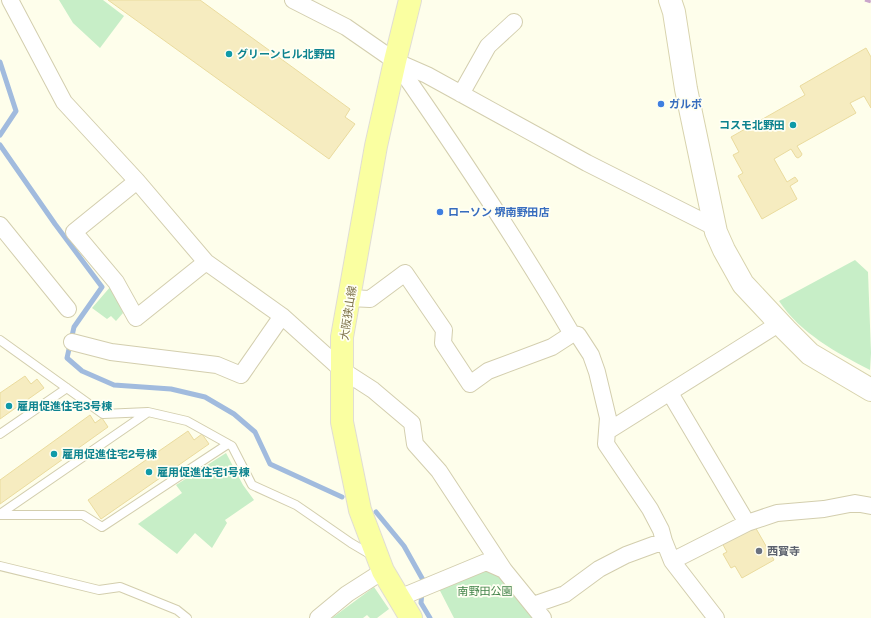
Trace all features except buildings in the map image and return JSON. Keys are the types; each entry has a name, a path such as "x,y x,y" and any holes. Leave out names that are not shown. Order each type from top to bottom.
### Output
{"main road":[{"name":"大阪狭山線","path":"410,0 376,146 342,337 342,422 360,510 381,565 411,618"}],"street":[{"path":"10,0 64,102 137,181 206,262 282,316 342,370 373,390 412,423 415,444 439,471 504,570 543,618"},
{"path":"293,0 346,27 395,61 427,75 587,163 716,228"},
{"path":"670,0 674,12 686,89 716,228 724,250 744,284 810,354 871,390"},
{"path":"461,94 488,46 514,22"},
{"path":"395,61 484,193 572,334"},
{"path":"137,181 74,232 116,282 136,318 206,262"},
{"path":"0,225 68,309"},
{"path":"350,298 370,299 406,272 444,330 443,342 470,384 488,371 552,347 572,334 578,335 591,355 598,372 608,418 606,444 650,509 661,530 672,561 716,618"},
{"path":"72,342 111,352 217,365 241,374 282,316"},
{"path":"608,431 780,323"},
{"path":"670,393 747,523"},
{"path":"672,561 747,523 777,513 824,509 855,503 871,506"},
{"path":"533,605 565,594 599,569 626,555 664,541"},
{"path":"399,598 486,562 504,570"},
{"path":"318,618 381,565"}],"lane":[{"path":"2,345 103,414 148,412 187,421 232,446 252,485 296,505 381,565"},
{"path":"0,434 67,388"},
{"path":"0,515 148,412"},
{"path":"0,515 83,515 102,527 228,444"},
{"path":"0,566 99,590 120,587 177,610 187,618"}],"green space":[{"path":"59,0 103,0 124,16 100,48 73,23"},
{"path":"855,260 868,272 871,353 870,370 845,357 808,332 797,323 779,301"},
{"path":"111,286 123,313 116,321 111,316 107,319 92,308"},
{"path":"226,453 243,485 254,500 225,520 227,523 212,548 195,533 177,554 138,524 182,493 176,485"},
{"name":"南野田公園","path":"486,562 540,618 454,618 436,583"},
{"path":"374,587 389,609 377,618 370,618 367,615 363,618 332,618"}],"waterway":[{"path":"0,62 16,111 0,135"},
{"path":"0,145 55,224 102,287 74,327 67,358 82,371 114,385 171,389 205,397 234,414 255,432 270,464 342,497"},
{"path":"376,512 404,546 423,580 421,603 430,618"}],"railway":[{"path":"865,0 871,2"}],"place":[{"name":"グリーンヒル北野田","path":"229,54"},
{"name":"ガルボ","path":"661,104"},
{"name":"コスモ北野田","path":"793,125"},
{"name":"ローソン 堺南野田店","path":"440,212"},
{"name":"雇用促進住宅3号棟","path":"9,406"},
{"name":"雇用促進住宅2号棟","path":"54,454"},
{"name":"雇用促進住宅1号棟","path":"149,472"},
{"name":"西寳寺","path":"759,551"}]}
